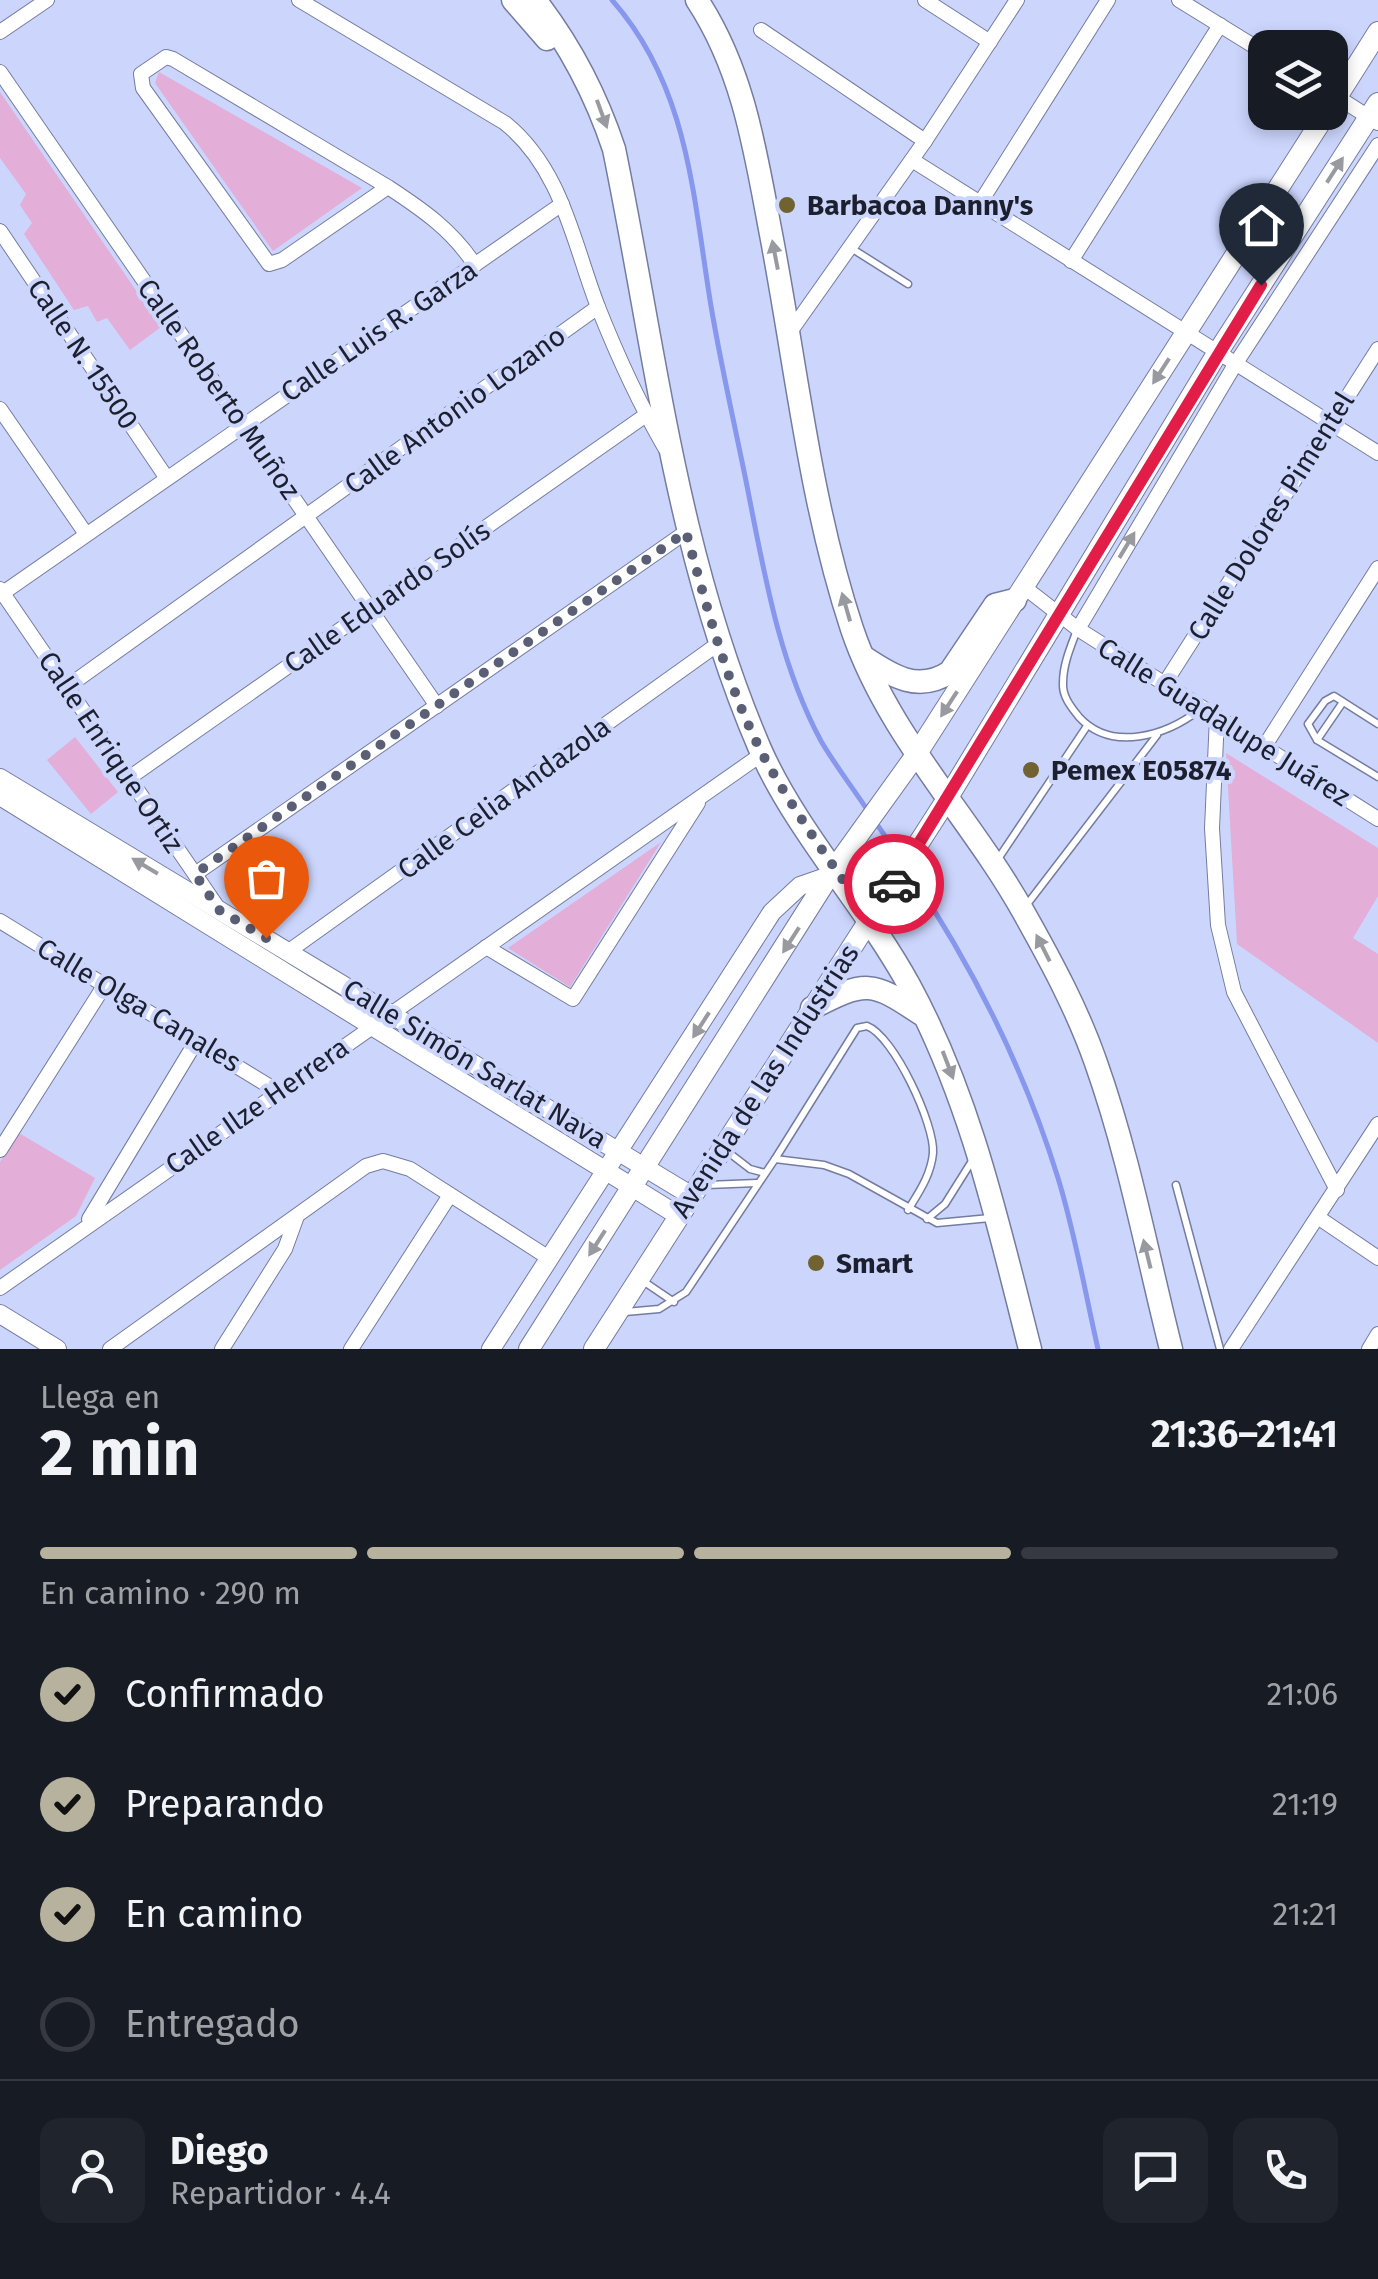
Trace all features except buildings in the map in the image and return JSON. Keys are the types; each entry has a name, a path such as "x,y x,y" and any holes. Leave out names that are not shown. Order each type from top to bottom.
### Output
{"highway":[{"path":"513,0 579,67"},
{"path":"534,0 579,67 598,103 614,149 668,453 718,644 762,754 832,872 870,918 947,1058 978,1152 1030,1349"},
{"path":"697,0 734,70 747,114 790,332 815,498 863,656 916,755 1023,910 1096,1063 1171,1349"},
{"path":"863,656 893,677 910,682 941,678 995,604 1019,594"},
{"path":"812,1008 846,990 881,988 926,1018"}],"main road":[{"name":"Avenida de las Industrias","path":"1348,77 1378,32"},
{"name":"Avenida de las Industrias","path":"594,1349 948,800 1060,613 1227,358 1375,114"},
{"name":"Avenida de las Industrias","path":"528,1349 832,872 916,755 1314,130"}],"street":[{"path":"0,32 47,0"},
{"path":"299,0 505,123 528,142 562,204 598,307 646,416 668,453"},
{"path":"925,0 990,42"},
{"path":"790,332 925,141 1017,0"},
{"path":"980,203 1108,0"},
{"path":"1179,0 1248,43"},
{"path":"1071,261 1220,26"},
{"path":"761,30 925,141"},
{"path":"388,187 282,260 269,264 143,88 141,74 170,58 388,187 442,224 476,265"},
{"name":"Calle Roberto Muñoz","path":"0,72 437,706"},
{"path":"1348,107 1375,114"},
{"name":"Avenida de las Industrias","path":"1078,628 1227,358 1378,145"},
{"path":"912,160 1378,453"},
{"name":"Calle Luis R. Garza","path":"1,593 562,204"},
{"name":"Calle N. 15500","path":"0,231 166,477"},
{"name":"Calle Antonio Lozano","path":"67,687 598,307"},
{"name":"Calle Dolores Pimentel","path":"1164,684 1378,349"},
{"path":"0,409 86,534"},
{"name":"Calle Eduardo Solís","path":"129,778 646,416"},
{"path":"195,874 686,532"},
{"path":"1264,746 1378,568"},
{"name":"Calle Enrique Ortiz","path":"1,593 219,910"},
{"name":"Calle Guadalupe Juárez","path":"1019,594 1060,613 1164,684 1378,819"},
{"name":"Calle Celia Andazola","path":"290,951 718,644"},
{"path":"1217,717 1212,828 1218,924 1234,992 1337,1190"},
{"name":"Calle Ilze Herrera","path":"0,1288 277,1090 392,1014 762,754"},
{"name":"Calle Simón Sarlat Nava","path":"0,778 646,1166 696,1190"},
{"name":"Calle Simón Sarlat Nava","path":"0,796 679,1216"},
{"path":"486,947 573,999 701,798"},
{"name":"Avenida de las Industrias","path":"491,1349 772,912 800,886 832,872"},
{"name":"Calle Olga Canales","path":"2,928 106,983 277,1090"},
{"path":"0,1150 106,983"},
{"path":"84,1228 197,1040"},
{"path":"1231,1349 1378,1124"},
{"path":"110,1349 366,1166 383,1161 410,1170 549,1258"},
{"path":"351,1349 450,1195"},
{"path":"222,1349 285,1249 298,1215"},
{"path":"1319,1218 1378,1258"},
{"path":"0,1314 57,1349"},
{"path":"1369,1349 1378,1334"}],"lane":[{"path":"850,247 908,284"},
{"path":"1078,628 1062,684 1071,708 1087,726 1114,736 1158,734 1181,725 1202,707"},
{"path":"1378,724 1343,702 1329,698 1308,724 1317,740 1378,777"},
{"path":"1317,740 1343,702"},
{"path":"993,866 1087,726"},
{"path":"1023,910 1158,734"},
{"path":"618,1312 659,1309 676,1302 775,1158 857,1028 876,1029 890,1041 934,1146 926,1180 908,1210"},
{"path":"724,1147 736,1161 764,1173"},
{"path":"928,1219 945,1204 978,1152"},
{"path":"775,1158 834,1168 908,1210 942,1224 996,1217"},
{"path":"696,1190 757,1183"},
{"path":"1176,1184 1220,1349"},
{"path":"639,1278 676,1302"}],"shaded area":[{"path":"159,72 362,188 273,251 155,83"},
{"path":"0,92 161,327 130,350 107,318 97,322 88,306 74,310 24,234 32,223 20,205 26,194 0,158"},
{"path":"75,737 118,792 91,814 47,760"},
{"path":"1226,753 1378,848 1378,896 1353,938 1378,954 1378,1043 1237,944"},
{"path":"661,842 570,987 508,948"},
{"path":"19,1133 95,1178 76,1216 0,1270 0,1162"}],"waterway":[{"path":"612,0 638,34 657,69 684,145 719,351 784,649 821,741 868,811"},
{"path":"874,820 902,861"},
{"path":"908,870 975,980 1029,1097 1064,1199 1098,1349"}],"way so far":[{"path":"266,938 219,910 195,874 686,532 718,644 762,754 870,918 894,884"}],"place":[{"name":"Barbacoa Danny's","path":"787,205"},
{"name":"Pemex E05874","path":"1031,770"},
{"name":"Smart","path":"816,1263"}],"route":[{"path":"894,884 1261,285"}]}
